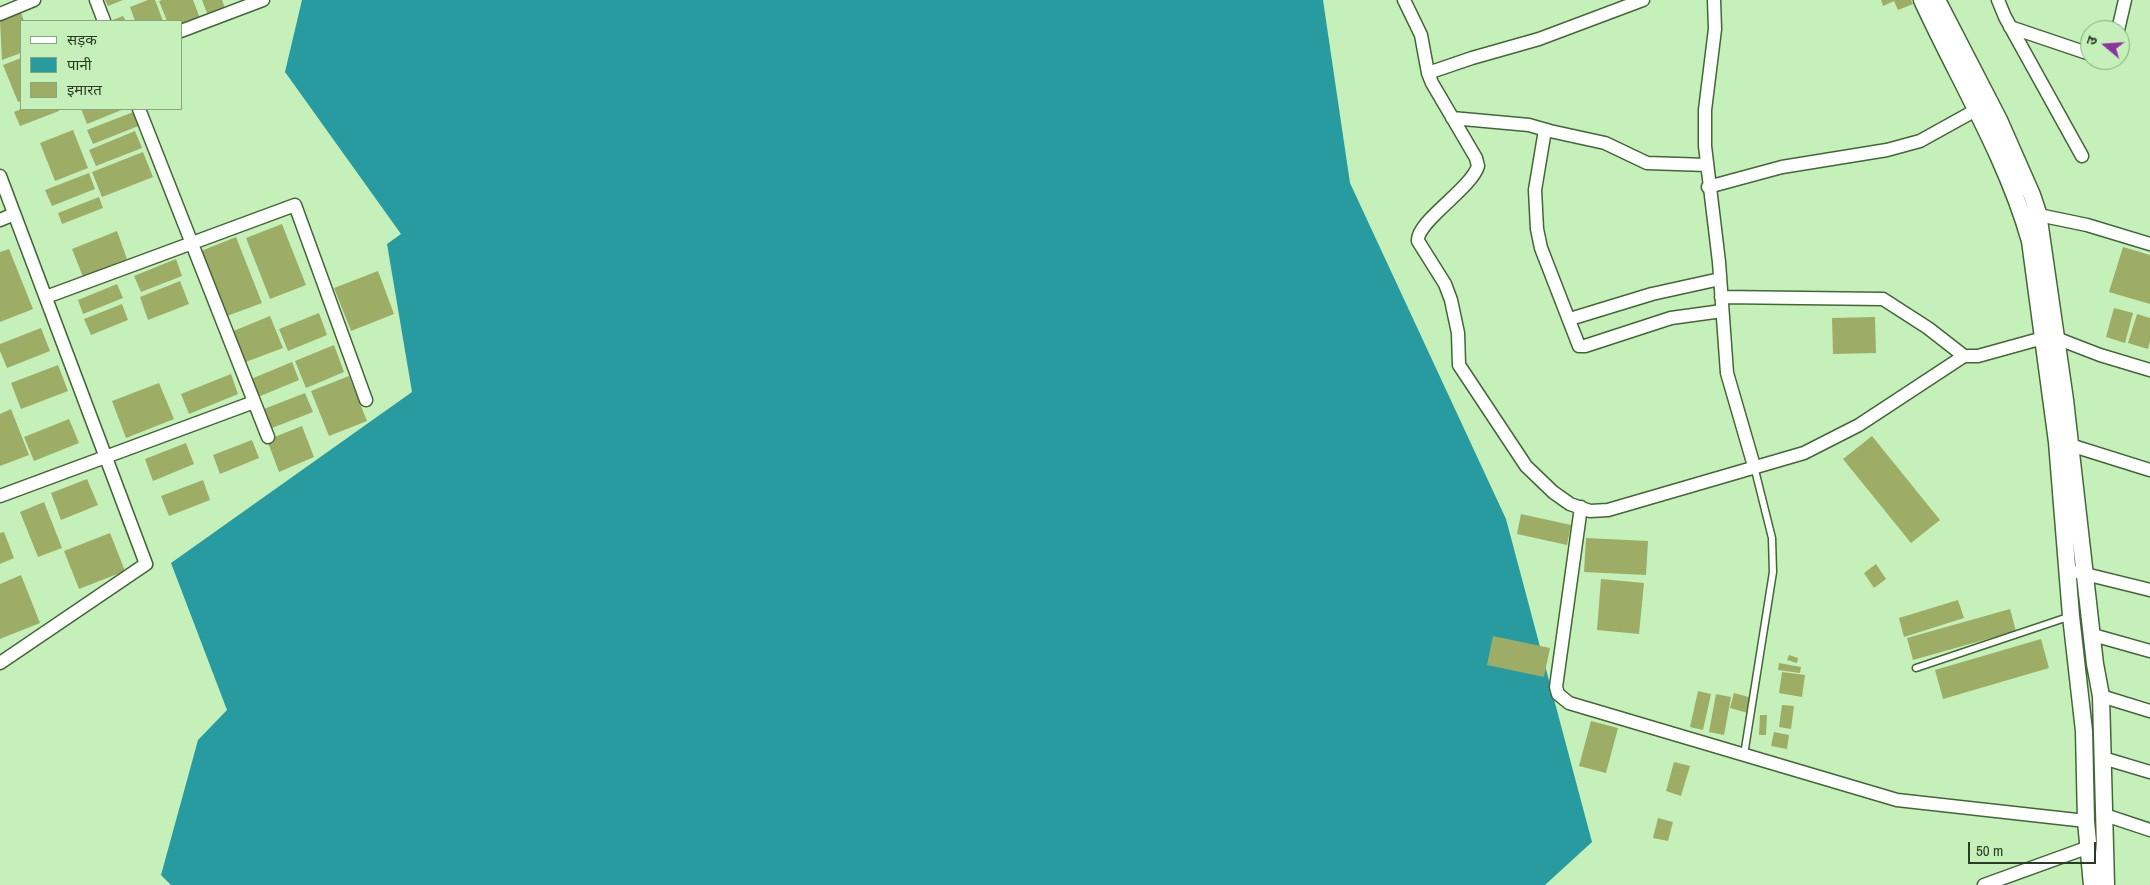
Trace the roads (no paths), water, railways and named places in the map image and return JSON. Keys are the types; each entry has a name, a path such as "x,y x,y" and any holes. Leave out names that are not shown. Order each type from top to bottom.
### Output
{"street":[{"path":"0,14 34,0"},
{"path":"96,0 104,20"},
{"path":"182,31 263,0"},
{"path":"1404,0 1421,35 1428,73 1476,158 1477,170 1459,192 1419,231 1418,241 1445,284 1452,300 1458,333 1460,365 1526,466 1553,492 1570,504 1590,511 1608,510 1804,453 1831,441 1859,425 1964,356 1978,356 2050,338 2150,370"},
{"path":"1428,73 1539,39 1642,0"},
{"path":"1714,0 1713,48 1704,124 1708,187 1720,279 1727,373 1754,466"},
{"path":"1922,0 1944,49 2030,213"},
{"path":"1937,0 1999,120 2032,194 2030,213 2050,338 2070,445 2095,664 2101,696 2106,885"},
{"path":"1998,0 2010,27 2082,156"},
{"path":"2120,20 2125,0"},
{"path":"2010,27 2080,51"},
{"path":"139,110 268,437"},
{"path":"1708,187 1782,166 1887,150 1920,141 1976,110"},
{"path":"1452,118 1519,123 1605,143 1647,163 1707,164"},
{"path":"1545,130 1535,190 1537,229 1541,248 1579,346 1585,346 1671,318 1722,311"},
{"path":"0,176 146,564 0,663"},
{"path":"46,297 295,205 366,400"},
{"path":"2030,213 2087,225 2150,244"},
{"path":"0,220 14,214"},
{"path":"1570,319 1652,294 1720,279"},
{"path":"1721,297 1883,299 1928,328 1964,356"},
{"path":"2050,338 2067,571 2084,730 2086,821 2092,885"},
{"path":"0,496 254,402"},
{"path":"2070,445 2150,470"},
{"path":"1581,508 1556,687 1558,694 1576,706 1897,800 2086,821"},
{"path":"2067,571 2085,573 2150,590"},
{"path":"2093,635 2150,651"},
{"path":"2101,696 2150,711"},
{"path":"2103,758 2150,772"},
{"path":"2105,815 2150,830"},
{"path":"1984,885 2089,848"}],"lane":[{"path":"1744,755 1773,572 1772,538 1754,466"},
{"path":"1916,668 2071,616"}],"water":[{"path":"302,0 1323,0 1350,183 1506,519 1592,842 1545,885 171,885 161,875 198,740 227,710 171,563 412,392 387,244 401,234 285,72"}]}
